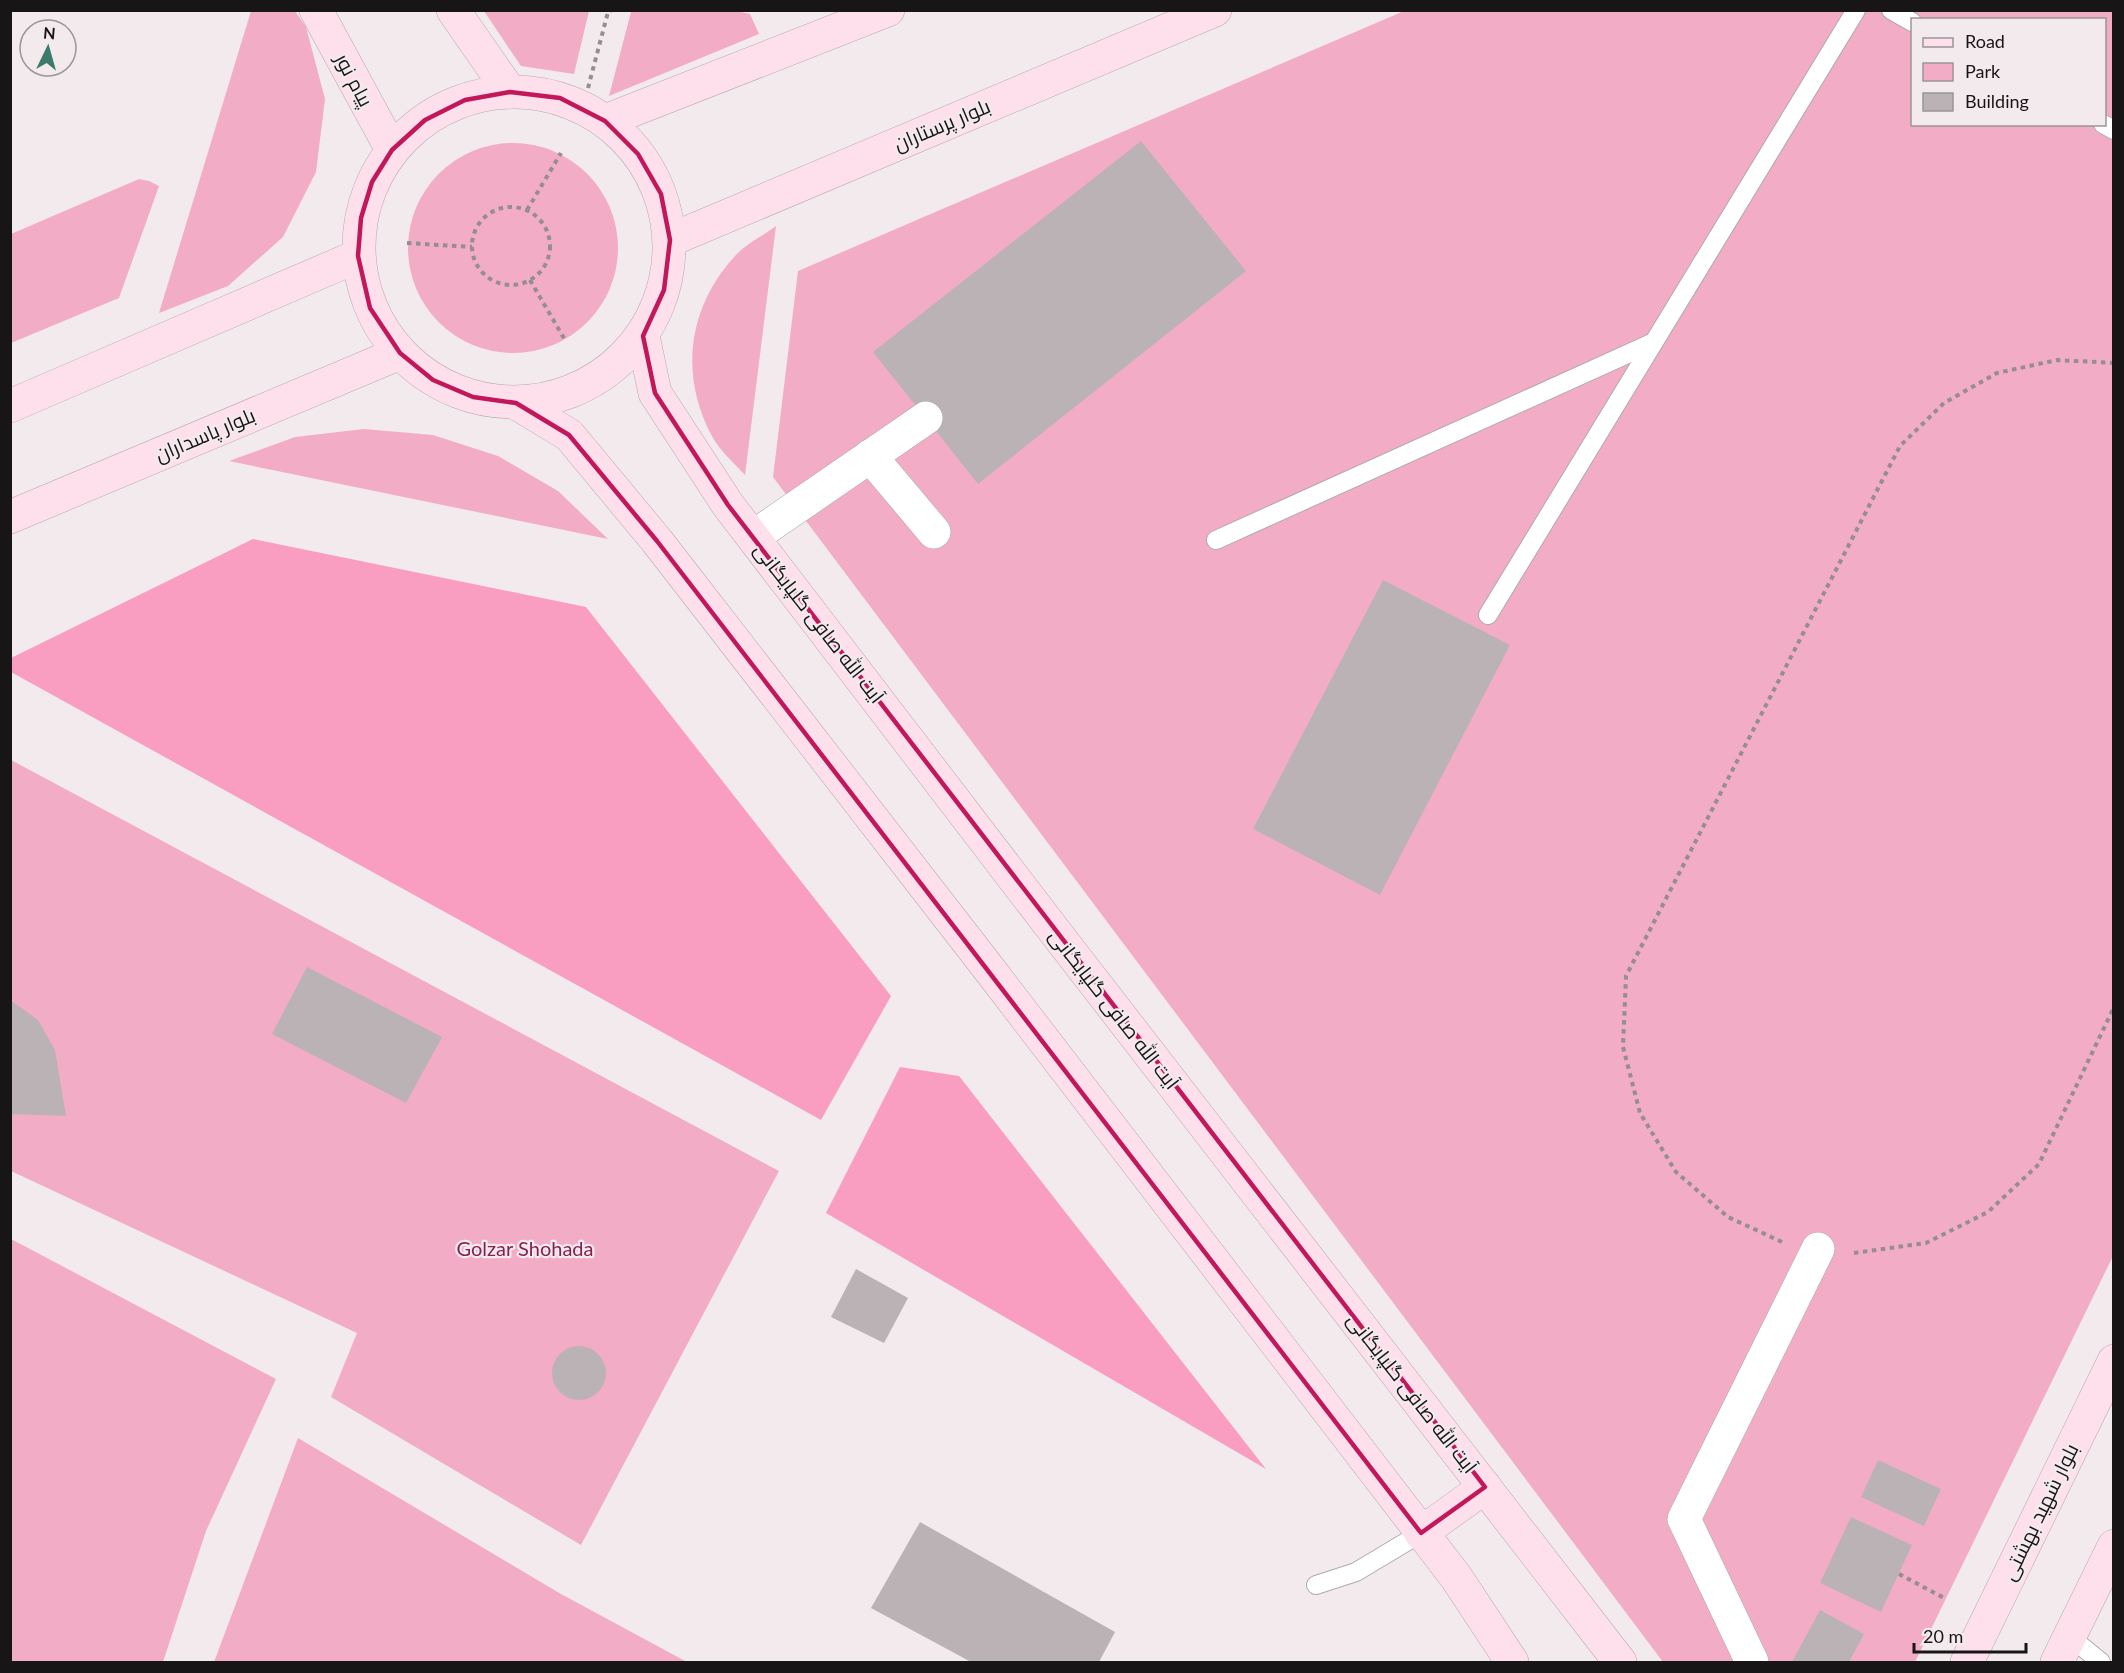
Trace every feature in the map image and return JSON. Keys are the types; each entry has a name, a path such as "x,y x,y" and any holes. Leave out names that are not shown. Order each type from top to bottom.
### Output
{"main road":[{"name":"پیام نور","path":"316,10 392,150"},
{"path":"453,10 510,92"},
{"path":"594,116 888,10"},
{"name":"بلوار پرستاران","path":"670,240 1215,10"},
{"path":"510,92 560,98 594,116 638,154 661,194 670,240 664,290 643,336 608,371 565,394 516,403 473,397 453,389 433,380 400,353 370,308 358,256 361,218 372,182 392,150 425,120 465,100 510,92"},
{"path":"10,406 358,256"},
{"name":"آیت الله صافی گلپایگانی","path":"643,336 655,393 728,505 1048,924 1620,1662"},
{"name":"بلوار پاسداران","path":"10,517 400,353"},
{"path":"516,403 568,435 657,541 1456,1577 1512,1662"},
{"name":"بلوار شهید بهشتی","path":"1967,1662 2114,1361"},
{"path":"1421,1533 1485,1486"},
{"path":"2063,1650 2114,1546"}],"street":[{"path":"753,537 926,418"},
{"path":"870,456 934,532"},
{"path":"1752,1662 1684,1519 1818,1249"}],"lane":[{"path":"1488,615 1856,10"},
{"path":"1891,10 1911,21"},
{"path":"1216,540 1654,342"},
{"path":"1316,1585 1356,1572 1421,1533"},
{"path":"2063,1650 2101,1662"}],"path":[{"path":"594,116 608,12 612,10"},
{"path":"527,210 561,153"},
{"path":"512,207 527,210 539,218 547,230 550,244 548,259 541,271 530,280 514,285 499,283 485,275 476,262 472,247 474,231 483,218 496,210 512,207"},
{"path":"407,243 472,247"},
{"path":"530,280 565,340"},
{"path":"2114,363 2057,360 1997,373 1944,403 1900,446 1626,976 1623,1047 1640,1113 1676,1172 1728,1217 1791,1246 1859,1254 1926,1243 1988,1212 2038,1164 2114,1007"},
{"path":"1899,1574 1946,1599"}],"highlighted area":[{"path":"510,92 560,98 605,121 638,154 661,194 670,240 664,290 643,336 655,393 728,505 1485,1487 1421,1533 657,541 569,435 516,403 473,397 433,380 400,353 370,308 358,256 361,218 372,182 392,150 425,120 465,100"}],"green space":[{"path":"732,10 750,14 759,34 609,96 631,12"},
{"path":"251,11 295,11 306,27 325,99 316,172 283,237 228,286 159,313"},
{"path":"484,11 589,11 574,74 521,66"},
{"path":"1404,11 2113,11 2113,1256 1915,1662 1663,1662 773,477 798,271"},
{"path":"503,143 523,143 544,147 563,155 588,173 601,189 614,217 618,248 614,279 601,307 588,323 572,336 544,349 523,353 503,353 482,349 463,341 446,330 431,315 412,279 408,258 408,238 412,217 420,198 431,181 446,166 482,147"},
{"path":"139,179 159,186 119,298 11,343 11,234"},
{"path":"776,226 745,475 715,441 702,413 695,389 692,366 694,342 698,319 719,276 739,252"},
{"path":"364,429 433,435 498,456 558,491 608,539 229,461 295,437"},
{"name":"Golzar Shohada","path":"11,760 779,1171 581,1545 331,1397 357,1333 11,1171"},
{"path":"11,1239 276,1379 206,1531 163,1662 11,1662"},
{"path":"298,1438 561,1594 687,1662 214,1662"}],"shaded area":[{"path":"253,539 586,607 891,996 821,1120 11,672 11,658"},
{"path":"900,1067 959,1076 1266,1469 826,1213"}],"building":[{"path":"1141,141 1246,271 978,484 873,352"},
{"path":"1383,580 1510,645 1380,895 1253,829"},
{"path":"307,967 442,1037 406,1103 272,1034"},
{"path":"10,1000 38,1020 55,1050 66,1116 10,1114"},
{"path":"856,1269 908,1298 884,1343 831,1317"},
{"path":"574,1346 584,1346 594,1350 602,1358 606,1373 602,1388 594,1396 584,1400 574,1400 564,1396 556,1388 552,1378 552,1368 556,1358 564,1350"},
{"path":"1878,1460 1941,1489 1924,1526 1861,1497"},
{"path":"1851,1517 1912,1545 1881,1612 1820,1583"},
{"path":"920,1522 1115,1632 1099,1662 971,1662 871,1608"},
{"path":"1820,1610 1864,1634 1849,1662 1792,1662"}]}
